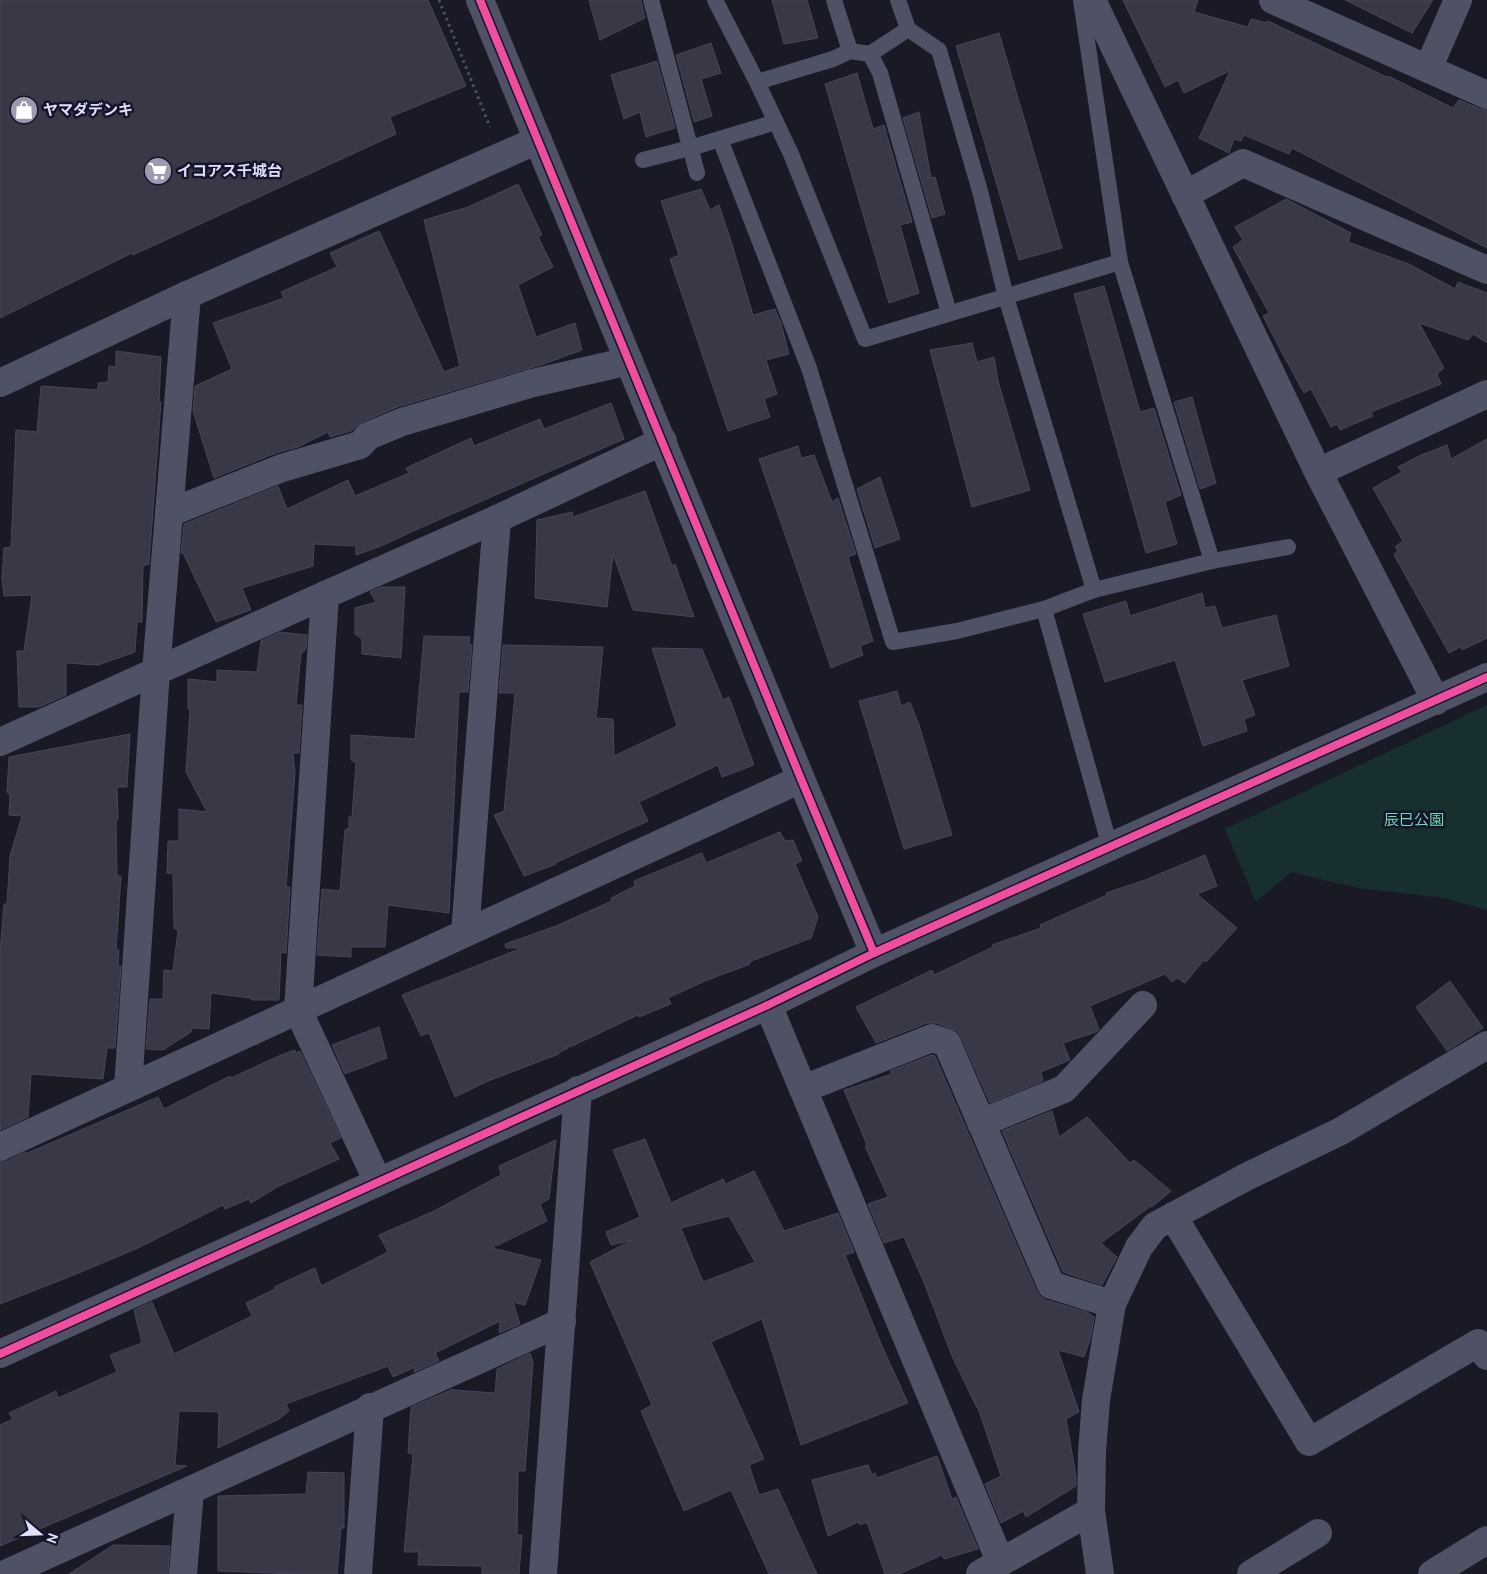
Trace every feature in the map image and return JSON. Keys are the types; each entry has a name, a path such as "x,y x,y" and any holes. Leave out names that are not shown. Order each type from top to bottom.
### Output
{"street":[{"path":"480,0 874,953"},
{"path":"1092,0 1318,472 1436,701"},
{"path":"1273,0 1487,95"},
{"path":"1428,69 1458,0"},
{"path":"0,389 187,295 538,140"},
{"path":"1185,195 1244,163 1487,270"},
{"path":"128,1088 156,671 187,295"},
{"path":"169,513 282,468 360,445 368,436 402,422 533,383 629,361"},
{"path":"1318,472 1487,394"},
{"path":"0,742 497,519 663,441"},
{"path":"465,933 497,519"},
{"path":"325,595 298,1010 378,1182"},
{"path":"0,1354 768,1005 874,953 1487,678"},
{"path":"0,1147 801,778"},
{"path":"768,1005 803,1089 990,1568 1090,1511"},
{"path":"981,1123 1064,1089 1143,1005"},
{"path":"803,1089 932,1038 947,1043 1050,1285 1112,1304"},
{"path":"1100,1574 1090,1511 1096,1400 1112,1304 1139,1247 1155,1226 1172,1216 1246,1177 1341,1131 1487,1045"},
{"path":"543,1574 578,1090"},
{"path":"1172,1216 1309,1442 1478,1343 1487,1356"},
{"path":"5,1574 370,1407 562,1322"},
{"path":"358,1574 370,1407"},
{"path":"183,1574 190,1491"},
{"path":"1251,1574 1318,1532"},
{"path":"1432,1574 1487,1540"}],"lane":[{"path":"651,0 697,173"},
{"path":"715,0 776,122 820,224 865,339 1120,262"},
{"path":"834,0 850,51"},
{"path":"898,0 908,29 939,50 980,191 1006,297 1094,590"},
{"path":"1081,0 1120,262 1212,561"},
{"path":"757,82 833,59 850,51 870,54 908,29"},
{"path":"870,54 880,73 949,313"},
{"path":"643,160 776,122"},
{"path":"720,139 809,368 893,642 957,631 1044,609 1094,590 1212,561 1288,547"},
{"path":"1044,609 1110,847"}],"path":[{"path":"439,0 502,156"}],"green space":[{"name":"辰巳公園","path":"1487,705 1487,910 1444,898 1358,888 1291,872 1256,902 1225,829"}],"building":[{"name":"イコアス千城台","path":"0,0 428,0 466,86 390,117 396,134 133,255 132,253 0,318"},
{"path":"589,0 641,0 645,18 600,40"},
{"path":"772,0 807,0 818,38 784,44"},
{"path":"1123,0 1198,0 1194,12 1248,27 1251,19 1267,23 1268,21 1453,108 1459,100 1487,110 1487,248 1292,148 1289,154 1244,135 1241,141 1234,139 1229,153 1199,138 1230,71 1184,93 1178,80 1165,87"},
{"path":"1345,0 1433,0 1412,33"},
{"path":"999,33 1062,248 1019,260 956,46"},
{"path":"711,43 721,73 701,79 712,116 694,122 676,55"},
{"path":"657,61 675,128 646,137 640,112 624,119 611,75"},
{"path":"857,73 873,129 884,125 912,222 900,225 919,293 889,303 825,84"},
{"path":"919,112 931,178 935,177 945,214 932,218 903,118"},
{"path":"518,184 542,235 538,237 553,267 518,285 536,337 575,323 582,350 544,364 397,407 362,422 351,431 330,437 328,432 298,447 276,453 214,478 193,411 195,386 232,369 213,323 284,298 281,292 337,267 330,253 379,231 444,372 460,366 424,220 468,207"},
{"path":"701,189 710,210 719,205 753,315 775,309 781,323 789,354 766,360 777,394 764,399 770,417 728,431 670,259 679,255 661,201"},
{"path":"1286,199 1351,233 1348,242 1409,264 1455,289 1458,282 1487,293 1487,343 1473,334 1468,340 1419,323 1444,368 1437,374 1441,384 1371,412 1373,416 1340,430 1337,424 1331,427 1311,389 1304,393 1280,349 1263,316 1269,313 1233,247 1243,240 1235,227"},
{"path":"1104,286 1140,412 1154,408 1181,495 1165,502 1177,544 1146,553 1074,294"},
{"path":"972,343 977,362 994,357 998,381 1030,490 972,507 930,350"},
{"path":"116,351 161,357 159,403 161,402 149,564 143,566 142,622 137,622 135,652 98,665 66,663 66,695 39,707 19,707 17,651 24,651 32,595 4,596 2,579 4,548 11,547 16,430 37,432 41,386 98,390 98,383 108,382 109,366 116,367"},
{"path":"1192,397 1216,483 1200,489 1174,402"},
{"path":"611,403 624,439 381,546 356,555 356,546 314,544 313,566 242,588 251,610 216,622 183,553 181,553 184,524 278,486 287,509 348,480 355,496 409,473 406,468 471,438 474,446 540,419 544,429"},
{"path":"1487,439 1487,638 1462,650 1460,647 1449,653 1394,555 1398,550 1395,547 1403,541 1373,488 1402,472 1398,467 1421,455 1447,445 1451,459"},
{"path":"798,446 801,458 814,455 832,502 838,498 856,554 848,557 873,641 860,646 863,655 831,668 759,459"},
{"path":"880,477 900,539 875,548 857,489"},
{"path":"645,491 672,566 675,564 694,617 633,610 613,554 607,607 535,598 537,520 572,512 573,517"},
{"path":"381,587 405,587 401,658 362,654 362,639 355,634 355,608 376,602 370,592"},
{"path":"1202,593 1205,608 1215,606 1222,628 1276,615 1289,666 1242,680 1255,715 1244,719 1247,731 1203,746 1175,660 1105,682 1083,614 1126,601 1130,616"},
{"path":"280,632 307,635 306,649 301,654 296,705 302,705 299,753 293,753 295,772 286,887 290,887 286,953 281,952 279,1000 252,1000 250,998 211,993 209,1029 192,1028 191,1032 163,1050 146,1049 150,999 163,999 164,970 173,971 178,931 174,928 173,874 167,873 168,841 179,841 179,809 207,812 186,772 190,709 188,709 188,679 217,682 217,670 257,672 261,641"},
{"path":"424,636 470,637 469,645 472,645 468,692 459,692 449,913 388,905 385,947 351,947 351,957 317,955 322,889 340,891 345,830 349,828 349,817 352,817 356,763 351,760 351,735 415,739"},
{"path":"503,645 603,647 596,718 613,719 614,756 677,726 652,648 702,649 723,700 729,697 754,765 722,777 718,765 639,802 648,821 556,864 524,876 494,815 504,811 515,693 499,693"},
{"path":"897,691 901,706 910,702 919,725 952,835 904,849 859,701"},
{"path":"130,734 127,787 117,787 117,876 121,876 116,950 119,950 118,966 121,966 115,1048 107,1048 103,1079 31,1074 28,1117 0,1130 0,953 4,904 7,904 10,856 22,816 9,815 10,795 7,792 9,757"},
{"path":"780,832 785,841 793,840 802,861 795,864 818,917 811,938 705,981 668,998 671,1004 639,1017 638,1015 570,1047 568,1043 568,1048 559,1054 488,1081 455,1097 429,1033 421,1036 402,995 522,948 506,948 505,944 556,926 612,901 611,898 635,886 634,881 702,853 706,863"},
{"path":"1205,855 1217,886 1197,894 1237,928 1206,962 1204,960 1185,983 1177,978 1172,982 1165,974 1090,1006 1099,1029 1096,1032 1063,1043 1070,1060 1041,1072 1043,1081 990,1103 957,1031 937,1023 927,1023 876,1043 856,1007 932,970 934,975 993,947 992,945 1041,928 1040,925 1107,895 1106,893 1145,880"},
{"path":"1450,981 1483,1028 1447,1051 1416,1007"},
{"path":"379,1027 387,1058 345,1074 332,1045"},
{"path":"295,1050 296,1053 300,1051 341,1138 330,1143 339,1159 277,1187 251,1203 249,1199 225,1209 223,1205 138,1248 0,1304 0,1162 7,1161 25,1152 25,1154 158,1097 164,1109 230,1076 231,1078"},
{"path":"932,1055 935,1056 1037,1292 1046,1300 1087,1312 1094,1317 1091,1337 1084,1357 1058,1350 1079,1412 1066,1419 1076,1486 1026,1517 1023,1511 1001,1523 985,1484 1001,1476 978,1408 952,1356 925,1285 904,1237 884,1243 868,1204 888,1197 865,1146 867,1145 844,1090 892,1074 890,1071"},
{"path":"1052,1111 1059,1137 1087,1117 1130,1163 1134,1160 1171,1191 1152,1207 1101,1243 1117,1257 1102,1285 1063,1272 1002,1131"},
{"path":"645,1139 671,1203 723,1179 726,1184 754,1171 784,1231 838,1213 854,1252 845,1255 882,1346 908,1403 801,1445 762,1319 711,1342 764,1459 749,1465 759,1495 778,1489 817,1574 769,1574 731,1490 684,1511 641,1411 652,1405 590,1262 632,1240 611,1245 606,1232 640,1217 613,1150","holes":["729,1216 755,1262 703,1282 681,1228"]},
{"path":"556,1140 549,1199 540,1204 547,1221 492,1248 541,1260 525,1305 513,1302 520,1324 499,1333 500,1321 435,1353 439,1361 414,1372 415,1367 393,1377 388,1366 286,1404 289,1411 279,1419 218,1448 219,1412 179,1411 175,1465 187,1466 0,1546 0,1425 13,1419 9,1413 56,1391 58,1398 117,1372 110,1355 142,1343 134,1310 152,1302 174,1354 252,1316 246,1303 275,1289 274,1287 315,1268 321,1286 388,1252 379,1235 434,1211 501,1175 499,1166"},
{"path":"530,1353 533,1362 525,1471 518,1471 517,1535 522,1535 519,1574 482,1574 482,1566 418,1565 419,1552 404,1552 413,1454 408,1453 411,1407 453,1389 495,1393 497,1369"},
{"path":"937,1456 952,1499 956,1497 978,1549 944,1559 942,1555 899,1574 885,1574 867,1522 860,1525 858,1522 828,1536 812,1480 868,1465 872,1475 875,1473 877,1478"},
{"path":"308,1472 344,1473 344,1528 341,1528 337,1574 218,1571 218,1496 306,1494"},
{"path":"113,1545 170,1546 168,1574 69,1574"}],"cycle path":[{"path":"480,0 874,953"},
{"path":"0,1354 768,1005 874,953 1487,677"}],"place":[{"name":"ヤマダデンキ","path":"24,110"},
{"name":"イコアス千城台","path":"158,171"}]}
